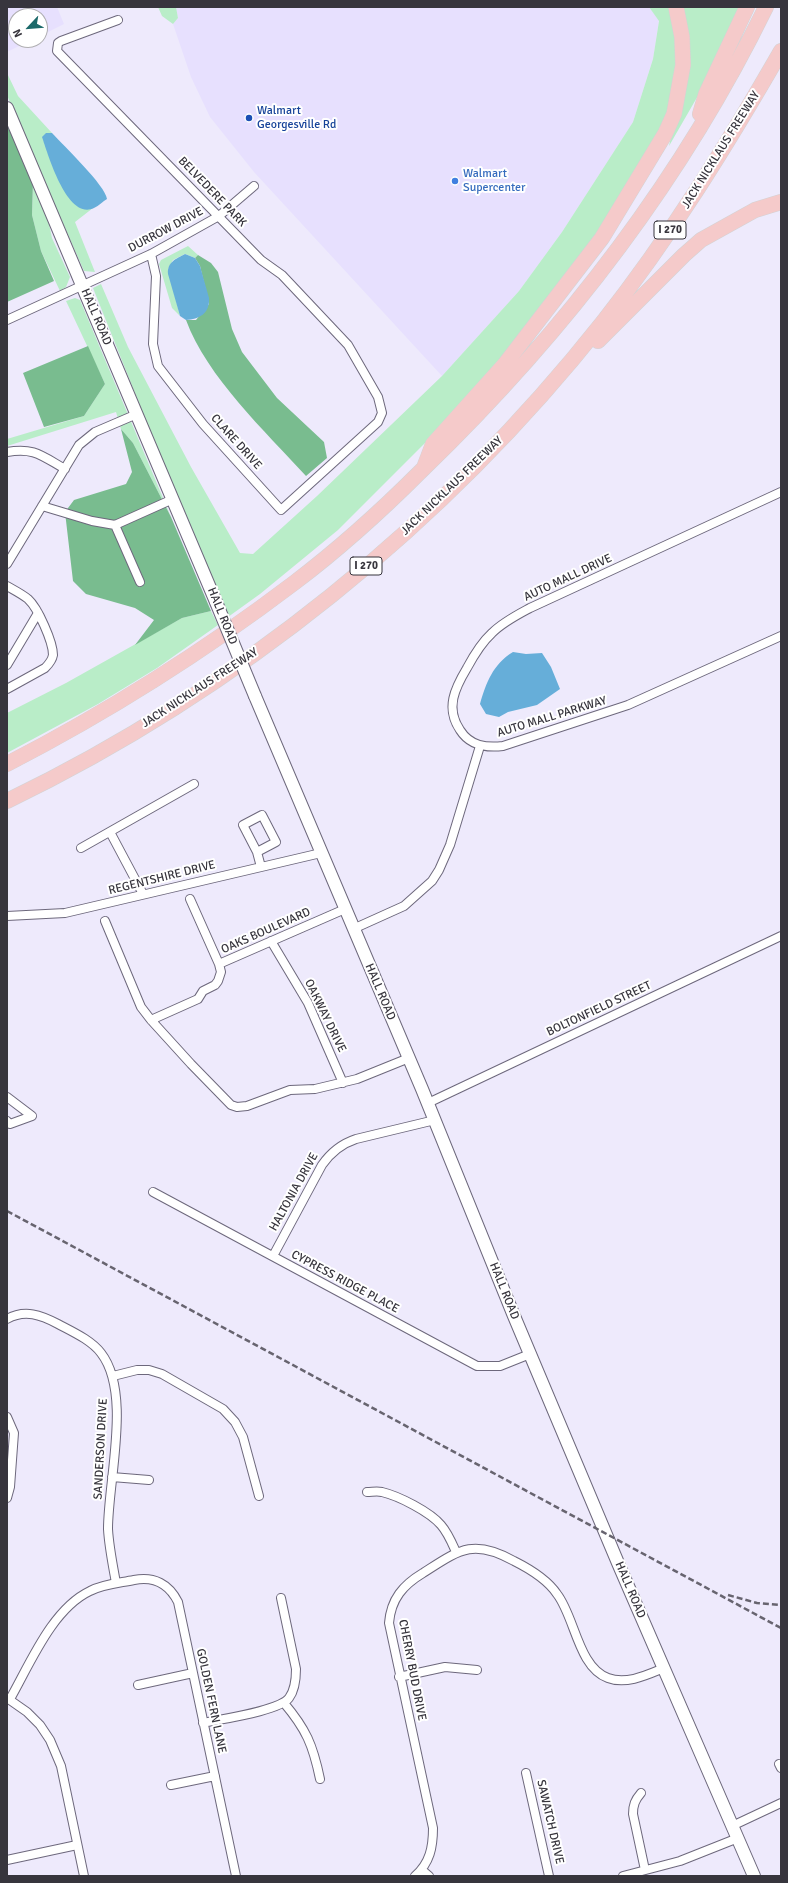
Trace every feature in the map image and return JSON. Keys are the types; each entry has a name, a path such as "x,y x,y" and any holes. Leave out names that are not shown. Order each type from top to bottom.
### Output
{"highway":[{"path":"423,469 433,444 505,364 602,238 665,134 674,114 683,64 682,37 676,7"},
{"path":"693,138 706,94 747,7"},
{"name":"I 270","path":"7,764 104,712 213,642 289,587 371,519 479,414 523,366 566,315 641,216 693,138 766,7"},
{"name":"JACK NICKLAUS FREEWAY","path":"7,801 85,760 147,724 226,673 270,642 390,546 471,469 541,395 602,323 674,224 738,125 781,51"},
{"path":"541,395 684,255 702,240 755,210 781,202"}],"main road":[{"name":"HALL ROAD","path":"7,108 353,929 428,1103 530,1354 754,1876"}],"street":[{"name":"BELVEDERE PARK","path":"118,20 61,41 56,47 57,51 261,260 282,275 348,345 378,397 382,413"},
{"name":"DURROW DRIVE","path":"7,320 61,296 82,284 151,254 219,216 254,186"},
{"name":"CLARE DRIVE","path":"151,254 156,276 154,344 158,366 204,424 281,510 378,422 382,413"},
{"path":"7,564 79,445 86,438 137,414"},
{"path":"8,453 32,451 65,469"},
{"name":"AUTO MALL DRIVE","path":"480,746 469,740 458,727 452,708 453,696 455,688 477,649 492,632 508,620 530,608 781,492"},
{"path":"42,506 92,521 115,526 173,499"},
{"path":"115,526 140,582"},
{"path":"7,586 28,599 38,613 50,643 52,659 44,668 7,688"},
{"path":"7,665 38,613"},
{"name":"AUTO MALL PARKWAY","path":"480,746 488,748 503,746 608,712 781,636"},
{"path":"353,929 404,906 432,881 439,870 450,845 480,746"},
{"path":"81,848 194,784"},
{"path":"257,852 276,842 262,815 243,825 257,852 261,867"},
{"path":"110,832 143,894"},
{"name":"REGENTSHIRE DRIVE","path":"7,916 65,914 143,894 321,853"},
{"path":"190,899 219,964"},
{"name":"OAKS BOULEVARD","path":"151,1020 198,999 203,990 215,985 218,981 220,972 219,964 345,909"},
{"path":"105,920 140,1004 151,1020 224,1099 237,1107 268,1100 290,1090 315,1089 343,1083 357,1079 409,1058"},
{"name":"BOLTONFIELD STREET","path":"428,1103 781,936"},
{"name":"OAKWAY DRIVE","path":"271,940 308,1004 343,1083"},
{"path":"7,1097 32,1116 10,1124 7,1121"},
{"name":"HALTONIA DRIVE","path":"273,1256 322,1165 328,1156 336,1149 345,1142 435,1120"},
{"name":"CYPRESS RIDGE PLACE","path":"153,1192 478,1366 500,1366 530,1354"},
{"name":"SANDERSON DRIVE","path":"7,1319 14,1315 30,1313 46,1317 81,1336 101,1353 113,1376 118,1403 108,1530 116,1583"},
{"path":"113,1376 137,1370 149,1370 162,1374 223,1409 235,1422 244,1437 259,1496"},
{"path":"7,1417 13,1428 12,1459 7,1498"},
{"path":"112,1477 149,1480"},
{"path":"367,1492 380,1492 393,1496 430,1515 448,1534 456,1552"},
{"name":"CHERRY BUD DRIVE","path":"415,1876 422,1870 428,1861 431,1850 432,1828 399,1677 389,1623 393,1603 403,1587 411,1580 456,1552 467,1549 491,1550 529,1568 550,1585 559,1595 590,1664 608,1679 631,1680 664,1668"},
{"name":"GOLDEN FERN LANE","path":"9,1699 51,1626 68,1606 90,1591 116,1583 142,1578 164,1584 173,1592 178,1602 236,1876"},
{"path":"204,1723 267,1709 284,1703 293,1690 296,1680 296,1669 281,1598"},
{"path":"399,1677 445,1668 477,1670"},
{"path":"138,1686 193,1673"},
{"path":"9,1699 40,1725 50,1740 61,1766 84,1876"},
{"path":"284,1703 304,1728 311,1742 320,1779"},
{"name":"SAWATCH DRIVE","path":"526,1773 549,1876"},
{"path":"171,1785 215,1776"},
{"path":"641,1793 633,1806 633,1814 646,1870"},
{"path":"732,1826 781,1803"},
{"path":"623,1876 680,1861 738,1838"},
{"path":"7,1860 77,1845"},
{"path":"422,1870 429,1876"}],"shaded area":[{"path":"7,7 57,7 64,24 48,32 48,8 8,8 8,48 15,48 7,52"},
{"path":"176,7 649,7 659,20 653,59 633,122 562,232 519,291 442,376 254,172 210,117 191,77 173,24 178,18"}],"green space":[{"path":"158,7 176,7 178,18 173,24 162,16"},
{"path":"649,7 672,7 678,70 664,127 611,215 480,388 338,530 260,594 228,617 164,466 93,288 101,284 128,347 191,467 240,553 253,554 317,496 442,376 519,291 562,232 633,122 653,59 659,21"},
{"path":"680,7 741,7 703,87 669,146 674,123"},
{"path":"7,73 18,96 52,133 46,133 84,209 93,208 75,222 95,272 84,271 15,115 7,95"},
{"path":"7,125 33,181 32,215 41,251 54,281 7,302"},
{"path":"33,181 47,214 52,238 70,277 66,287 60,291 41,251 32,215"},
{"path":"188,246 198,255 195,258 185,254 173,260 168,269 180,316 172,308 159,264 161,260"},
{"path":"198,255 211,263 218,272 232,329 242,352 277,398 324,442 327,458 306,476 222,383 196,341 186,320 196,320 209,304 200,266 195,258"},
{"path":"75,298 80,300 171,517 133,443 121,429 116,412 7,446 7,439 84,416 105,384 66,301"},
{"path":"88,346 105,384 84,416 44,427 23,373"},
{"path":"121,429 133,443 171,517 211,611 182,618 135,645 154,620 135,608 86,594 73,581 65,512 74,500 126,484 132,472"},
{"path":"211,611 218,625 157,668 98,704 7,753 7,713 66,683 182,618"}],"water":[{"path":"46,133 52,133 83,166 100,185 107,199 94,208 84,209 75,205 67,196 54,170 42,137"},
{"path":"185,254 195,258 200,266 209,298 208,308 203,315 186,320 180,316 168,274 169,267 175,259"},
{"path":"513,652 526,654 542,653 551,667 560,689 537,705 508,712 499,717 486,714 480,704 488,681 500,662"}],"railway":[{"path":"7,1211 781,1628"},
{"path":"728,1595 757,1603 781,1605"}],"place":[{"name":"Walmart Georgesville Rd","path":"249,118"},
{"name":"Walmart Supercenter","path":"455,181"}]}
